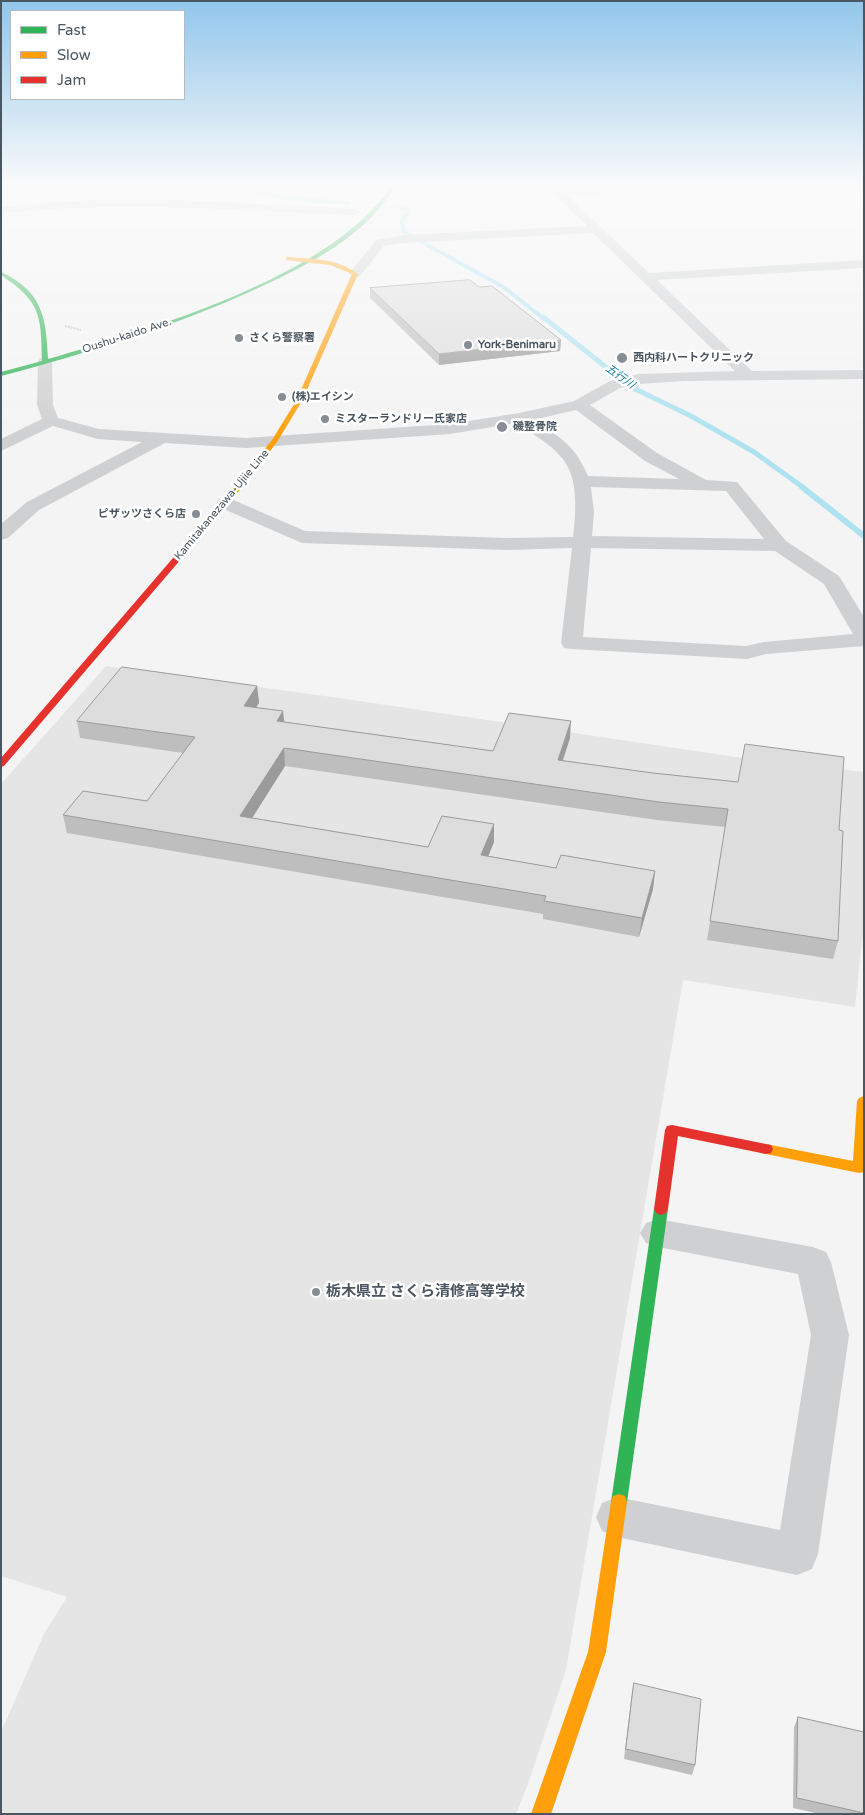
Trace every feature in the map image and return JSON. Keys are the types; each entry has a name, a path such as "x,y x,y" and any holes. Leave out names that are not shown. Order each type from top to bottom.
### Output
{"main road":[{"name":"Oushu-kaido Ave.","path":"1,374 45,356 177,309 261,272"},
{"name":"Oushu-kaido Ave.","path":"1,363 45,356 143,332 196,314 244,294 287,272"},
{"path":"2,274 22,286 34,298 40,308 44,319 45,356"},
{"name":"Kamitakanezawa-Ujiie Line","path":"1,764 276,441 299,401 356,274"},
{"path":"541,1814 598,1652 672,1130 861,1169 864,1101"}],"street":[{"path":"640,272 748,375"},
{"path":"645,277 734,272"},
{"path":"45,356 45,405 51,421"},
{"path":"1,446 51,421 98,434 246,443 450,429 519,418 579,404 615,384 639,380 684,376 748,375 861,379"},
{"path":"579,404 651,456 702,485"},
{"path":"519,418 554,440 571,457 581,481 585,513 572,643 747,652 764,648 864,640"},
{"path":"1,534 34,506 160,439"},
{"path":"581,481 731,486 779,545 832,580 864,635"},
{"path":"225,503 302,537 507,544 582,542 779,545"},
{"path":"9,506 34,506"},
{"path":"617,1517 798,1554 830,1335 813,1262 658,1233"}],"path":[{"path":"77,333 60,327 66,326 83,331"}],"shaded area":[{"name":"栃木県立 さくら清修高等学校","path":"106,666 346,699 736,757 864,772 864,924 855,1007 683,980 566,1670 516,1814 1,1814 1,1732 44,1634 67,1597 1,1576 1,784"}],"building":[{"path":"470,280 479,287 492,286 561,340 439,354 370,288"},
{"path":"122,667 257,686 244,706 283,711 277,721 493,751 509,713 571,721 558,760 653,773 738,782 745,744 844,757 839,830 843,831 838,941 710,921 728,809 659,802 284,748 240,816 428,847 442,816 494,824 481,855 556,868 561,855 655,871 642,918 544,901 546,896 63,815 83,791 147,801 195,737 77,721"},
{"path":"634,1683 701,1699 695,1765 626,1749"},
{"path":"798,1717 864,1732 864,1813 797,1798"}],"waterway":[{"name":"五行川","path":"476,272 505,288 544,319"},
{"name":"五行川","path":"543,317 631,387 691,416 754,452 804,488"},
{"name":"五行川","path":"802,487 864,536"}],"traffic: fast":[{"path":"1,374 102,345 169,323 235,297 288,272"},
{"path":"1,273 27,292 39,309 44,331 45,361"},
{"path":"619,1502 661,1209"}],"traffic: slow":[{"path":"225,503 275,441 299,401 355,274 352,272"},
{"path":"766,1149 859,1168 864,1101"},
{"path":"541,1814 597,1652 619,1502"}],"traffic: jam":[{"path":"1,764 225,503"},
{"path":"661,1209 672,1130 766,1149"}],"place":[{"name":"さくら警察署","path":"239,338"},
{"name":"York-Benimaru","path":"468,345"},
{"name":"西内科ハートクリニック","path":"622,358"},
{"name":"(株)エイシン","path":"282,397"},
{"name":"ミスターランドリー氏家店","path":"325,419"},
{"name":"磯整骨院","path":"502,427"},
{"name":"ピザッツさくら店","path":"196,514"},
{"name":"栃木県立 さくら清修高等学校","path":"316,1292"}]}
